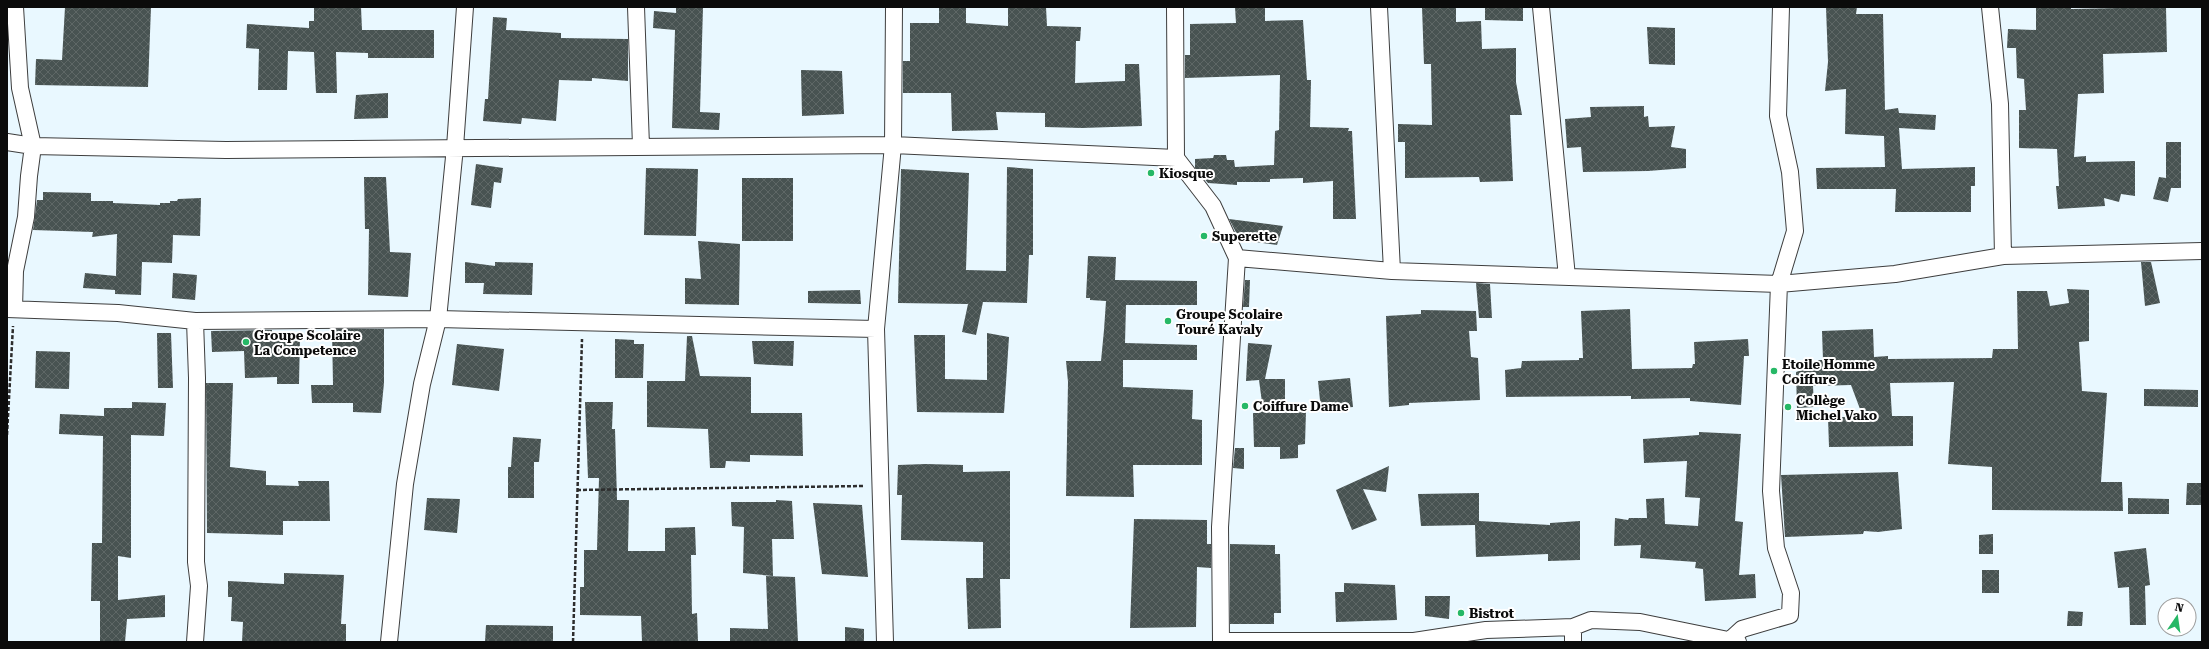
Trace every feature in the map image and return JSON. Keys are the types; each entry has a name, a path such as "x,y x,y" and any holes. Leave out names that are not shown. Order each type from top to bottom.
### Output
{"street":[{"path":"15,7 20,88 33,146 26,217 15,271 10,309 118,313 195,321 438,319 876,329"},
{"path":"389,642 405,484 422,384 438,319 455,147 465,7"},
{"path":"636,7 641,146"},
{"path":"885,642 876,329 893,145 894,7"},
{"path":"1175,7 1176,158 1213,206 1238,258 1220,527 1222,641 1414,641 1486,630 1573,634 1591,620 1640,622 1733,641 1742,629 1790,615 1791,593 1776,548 1771,491 1779,284 1795,231 1790,172 1778,116 1781,7"},
{"path":"1379,7 1392,271"},
{"path":"1541,7 1568,277"},
{"path":"1990,7 2000,104 2003,256"},
{"path":"7,142 33,146 226,150 455,147 893,145 1176,158"},
{"path":"1238,258 1392,271 1779,284 1894,274 2003,256 2202,252"},
{"path":"195,321 197,378 196,562 199,586 195,642"}],"path":[{"path":"7,435 10,309"},
{"path":"573,642 582,322"},
{"path":"577,490 881,486"}],"building":[{"path":"65,7 151,7 148,87 35,85 36,59 62,60"},
{"path":"314,7 361,7 362,30 434,30 434,58 368,58 368,53 336,52 337,93 316,93 314,52 288,51 287,90 258,90 259,49 246,48 247,24 309,28 309,21 314,21"},
{"path":"676,7 703,7 700,112 720,113 719,130 672,128 675,30 653,28 654,11 676,13"},
{"path":"939,7 966,7 966,23 1008,26 1008,7 1046,7 1047,26 1081,27 1080,41 1076,41 1075,83 1125,81 1125,64 1139,64 1142,126 1082,128 1045,127 1045,113 996,112 998,130 952,131 951,93 903,93 903,61 910,61 910,23 939,23"},
{"path":"1235,7 1265,7 1265,21 1303,20 1307,80 1311,80 1310,127 1349,128 1348,131 1352,131 1356,219 1333,219 1333,181 1303,183 1303,178 1270,179 1270,182 1237,182 1237,185 1208,183 1195,168 1195,159 1213,158 1214,155 1226,155 1227,160 1234,160 1235,167 1274,165 1275,131 1279,130 1280,75 1185,78 1185,55 1190,55 1190,24 1236,23"},
{"path":"1422,7 1456,7 1456,22 1481,21 1482,49 1516,48 1516,82 1522,115 1510,115 1513,181 1480,182 1479,177 1405,178 1405,142 1398,142 1398,124 1432,125 1431,64 1424,64"},
{"path":"1485,7 1523,7 1523,21 1485,20"},
{"path":"1826,7 1857,7 1856,14 1883,14 1885,110 1898,108 1899,113 1936,115 1935,130 1899,128 1902,169 1975,167 1975,186 1971,186 1971,212 1895,212 1896,189 1817,189 1816,168 1885,167 1884,136 1845,134 1846,89 1825,91 1828,62"},
{"path":"2036,7 2071,7 2071,9 2166,7 2167,52 2103,54 2104,93 2078,94 2074,157 2086,156 2086,162 2135,161 2135,196 2121,194 2119,202 2104,198 2105,206 2058,209 2056,186 2059,186 2057,149 2019,148 2019,110 2026,110 2024,79 2017,78 2016,48 2007,48 2008,29 2036,30"},
{"path":"493,17 507,18 506,30 561,33 561,38 628,39 628,81 592,78 592,81 559,80 556,121 522,118 521,124 483,121 485,99 488,99"},
{"path":"1647,27 1675,28 1675,65 1649,64"},
{"path":"801,70 842,71 844,114 802,116"},
{"path":"388,93 388,118 354,119 356,95"},
{"path":"1644,106 1644,117 1648,116 1649,127 1675,126 1671,147 1686,149 1686,168 1648,171 1583,172 1581,147 1567,148 1565,119 1591,117 1590,107"},
{"path":"2166,142 2181,142 2181,188 2171,188 2168,202 2153,199 2159,177 2166,178"},
{"path":"476,164 503,168 501,183 494,182 491,208 471,205"},
{"path":"1007,167 1033,169 1033,255 1029,255 1027,303 983,302 976,335 962,332 968,304 898,303 901,169 969,173 966,270 1006,271"},
{"path":"646,168 698,169 696,236 644,235"},
{"path":"364,177 386,177 390,252 411,253 408,297 368,295 369,229 365,229"},
{"path":"742,178 793,178 793,241 742,241"},
{"path":"43,192 91,193 91,201 113,201 113,203 160,205 160,203 170,203 170,201 177,201 178,199 201,198 200,236 173,235 172,263 142,262 141,295 115,294 115,290 83,288 85,273 116,276 117,234 92,237 93,232 33,230 37,200 43,200"},
{"path":"1229,219 1283,226 1277,245 1240,240"},
{"path":"698,241 740,244 739,305 685,304 685,278 701,279"},
{"path":"1088,256 1116,257 1115,280 1197,281 1197,305 1126,305 1125,343 1197,345 1197,360 1123,360 1123,387 1193,390 1192,419 1202,420 1202,465 1133,465 1134,497 1066,496 1068,382 1066,361 1101,361 1104,330 1106,301 1090,300 1090,298 1086,298"},
{"path":"465,262 495,266 495,262 533,263 532,295 483,294 484,283 465,283"},
{"path":"2141,262 2151,262 2160,303 2145,306"},
{"path":"173,273 197,275 195,300 172,298"},
{"path":"1245,280 1250,280 1249,307 1243,307"},
{"path":"1476,283 1490,284 1492,318 1479,318"},
{"path":"2067,289 2089,290 2089,341 2079,342 2082,391 2107,393 2101,482 2122,482 2123,511 1992,510 1992,467 1948,464 1954,382 1890,383 1892,416 1913,416 1913,446 1829,447 1828,417 1863,417 1851,385 1813,386 1814,407 1797,408 1796,372 1818,365 1818,360 1823,360 1822,331 1873,329 1874,357 1888,356 1888,359 1992,358 1993,349 2018,349 2017,291 2047,291 2050,306 2069,303"},
{"path":"860,290 861,304 808,303 808,291"},
{"path":"1630,309 1632,369 1692,368 1693,364 1695,364 1694,342 1748,339 1749,356 1744,356 1741,405 1690,401 1690,398 1631,399 1631,396 1506,397 1505,370 1521,368 1522,361 1579,360 1579,358 1583,358 1581,311"},
{"path":"1421,310 1476,311 1477,331 1469,331 1471,357 1478,358 1480,400 1409,403 1409,405 1389,407 1386,316 1421,314"},
{"path":"332,329 384,329 384,383 381,413 353,412 353,403 312,403 311,385 333,385"},
{"path":"272,330 272,335 300,336 299,384 277,384 277,377 245,378 244,351 212,352 211,331"},
{"path":"157,333 171,333 173,388 158,388"},
{"path":"987,333 1009,337 1004,413 917,412 914,335 945,335 945,379 987,380"},
{"path":"687,336 692,336 700,376 751,377 751,413 802,413 803,456 750,455 750,462 726,461 725,468 710,468 708,429 647,427 647,381 685,381"},
{"path":"615,339 634,340 634,344 644,344 643,378 615,378"},
{"path":"752,341 794,341 793,366 754,364"},
{"path":"1248,343 1272,345 1265,379 1285,379 1285,410 1306,411 1305,444 1298,445 1298,458 1280,459 1280,447 1254,447 1253,413 1259,413 1259,410 1263,410 1259,380 1246,381"},
{"path":"457,344 504,349 499,391 452,385"},
{"path":"36,351 70,352 69,389 35,388"},
{"path":"1350,378 1353,407 1321,410 1318,381"},
{"path":"206,383 233,383 230,467 266,471 266,485 299,486 298,481 329,481 330,521 283,521 283,535 207,533"},
{"path":"2144,389 2198,390 2198,407 2144,406"},
{"path":"132,402 166,403 164,436 131,435 131,558 118,556 118,600 165,595 165,617 127,619 125,642 100,642 100,601 91,601 92,543 102,543 103,436 59,434 60,414 104,416 104,408 132,408"},
{"path":"585,402 613,402 612,429 615,429 617,500 629,500 628,551 665,551 665,528 695,527 696,555 691,555 692,614 697,613 698,642 642,642 641,616 580,615 580,587 584,587 584,550 597,550 599,478 588,478"},
{"path":"1699,432 1741,434 1735,521 1743,522 1739,575 1755,574 1756,598 1705,601 1703,569 1695,568 1696,562 1640,558 1641,545 1614,546 1615,518 1628,520 1629,518 1647,518 1646,499 1664,498 1665,524 1698,526 1700,498 1685,497 1687,461 1644,463 1643,439 1699,435"},
{"path":"513,437 541,439 539,462 534,462 534,498 508,498 508,467 511,467"},
{"path":"1235,448 1244,448 1244,469 1233,468"},
{"path":"898,465 963,465 963,472 1010,471 1010,579 1000,579 1001,628 968,629 966,578 983,578 983,542 901,540 902,495 897,495"},
{"path":"1389,466 1386,492 1363,489 1377,520 1352,530 1336,490"},
{"path":"1898,472 1902,529 1878,532 1864,531 1863,534 1785,537 1781,475"},
{"path":"2187,483 2202,483 2202,505 2186,505"},
{"path":"1479,493 1479,521 1550,525 1550,523 1580,521 1580,560 1548,561 1548,554 1476,557 1475,525 1421,526 1418,494"},
{"path":"427,498 460,499 457,533 424,530"},
{"path":"2128,498 2169,499 2169,514 2128,514"},
{"path":"776,500 792,501 794,539 772,539 773,576 743,573 744,527 732,526 731,502 776,502"},
{"path":"813,503 862,505 868,577 822,574"},
{"path":"1134,519 1207,520 1207,544 1211,544 1211,568 1197,567 1196,627 1130,628"},
{"path":"1993,534 1993,554 1979,554 1979,535"},
{"path":"1230,544 1275,545 1275,554 1280,554 1281,613 1274,613 1274,624 1230,624"},
{"path":"2146,548 2150,585 2145,586 2146,625 2130,625 2129,587 2118,588 2114,552"},
{"path":"1982,570 1999,570 1999,593 1982,593"},
{"path":"284,573 344,575 341,624 346,624 346,642 242,642 243,622 231,621 232,597 228,597 228,581 284,584"},
{"path":"766,576 795,577 798,642 730,642 730,628 768,629"},
{"path":"1344,583 1395,585 1397,620 1336,622 1335,592 1344,592"},
{"path":"1425,596 1450,596 1449,619 1425,616"},
{"path":"2068,611 2083,612 2082,626 2067,626"},
{"path":"486,625 553,626 553,642 485,642"},
{"path":"845,627 864,629 864,642 845,642"}],"place":[{"name":"Kiosque","path":"1151,173"},
{"name":"Superette","path":"1204,236"},
{"name":"Groupe Scolaire Touré Kavaly","path":"1168,321"},
{"name":"Groupe Scolaire La Competence","path":"246,342"},
{"name":"Etoile Homme Coiffure","path":"1774,371"},
{"name":"Coiffure Dame","path":"1245,406"},
{"name":"Collège Michel Vako","path":"1788,407"},
{"name":"Bistrot","path":"1461,613"}]}
